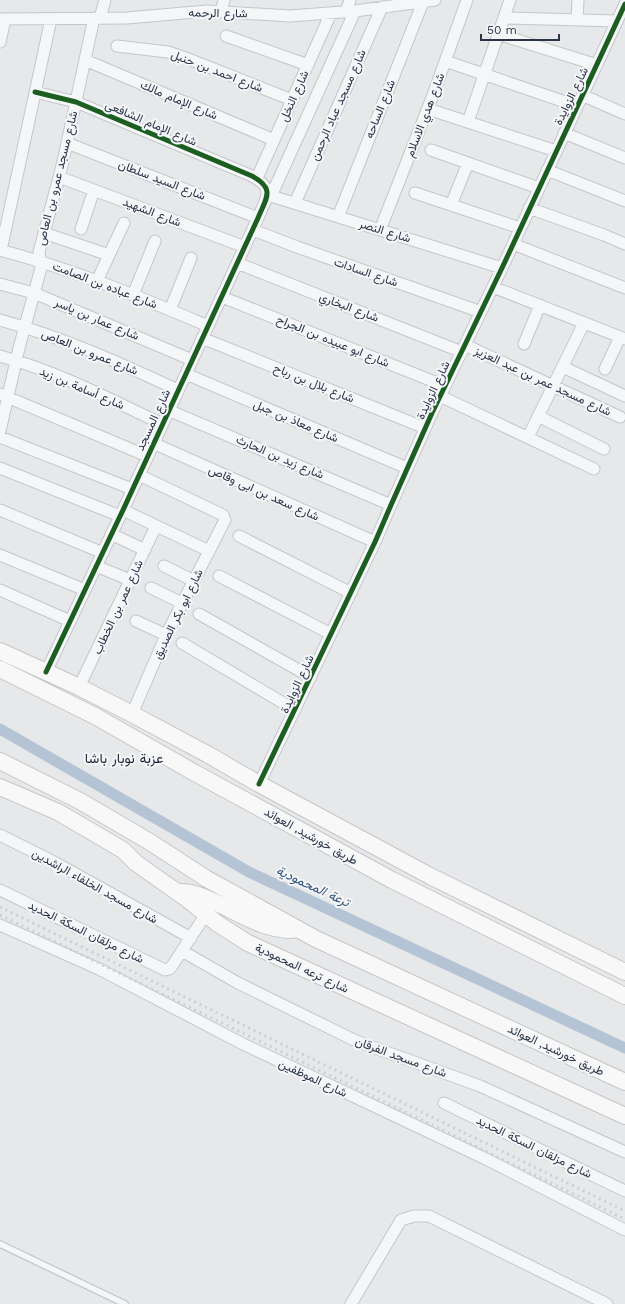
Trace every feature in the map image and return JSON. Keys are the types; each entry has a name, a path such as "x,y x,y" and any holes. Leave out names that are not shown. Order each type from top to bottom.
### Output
{"main road":[{"name":"طريق خورشيد, العوائد","path":"0,651 132,714 430,876 625,972"},
{"name":"طريق خورشيد, العوائد","path":"0,669 95,716 195,773 392,880 625,996"},
{"path":"95,716 164,731"},
{"name":"طريق خورشيد, العوائد","path":"0,761 80,801 156,845 207,879 298,930 625,1082"},
{"name":"شارع ترعه المحمودية","path":"0,786 58,812 122,850 136,863 228,931 248,943 625,1116"},
{"path":"80,801 122,850"},
{"path":"177,892 193,893 204,897 265,926 276,929 298,930"}],"street":[{"name":"شارع مسجد عمرو بن العاص","path":"0,431 4,395 16,360 41,268 39,252 67,143 85,60 97,18 105,0"},
{"path":"221,12 224,0"},
{"name":"شارع المسجد","path":"46,672 112,534 168,410 269,195 351,11 350,0"},
{"name":"شارع الرحمه","path":"2,19 127,18 207,11 290,16 351,11 435,0"},
{"name":"شارع هدي الاسلام","path":"380,230 428,109 467,0"},
{"path":"468,122 510,0"},
{"path":"577,20 578,0"},
{"name":"شارع الساحه","path":"338,217 423,2"},
{"name":"شارع الزوايدة","path":"259,784 296,710 375,542 425,428 502,268 625,4"},
{"name":"شارع مسجد عباد الرحمن","path":"295,203 382,7"},
{"name":"شارع النخل","path":"257,178 331,13"},
{"path":"504,18 617,21"},
{"path":"0,42 2,19"},
{"path":"1,250 51,19"},
{"path":"498,34 597,65"},
{"path":"226,36 308,65"},
{"name":"شارع احمد بن حنبل","path":"117,46 168,52 292,100"},
{"name":"شارع الإمام مالك","path":"85,60 274,140"},
{"path":"445,61 578,106"},
{"name":"شارع الإمام الشافعى","path":"35,92 76,102 257,178"},
{"path":"582,95 625,114"},
{"path":"428,109 556,150"},
{"path":"564,133 625,158"},
{"name":"شارع السيد سلطان","path":"67,143 258,218"},
{"path":"431,150 539,188"},
{"path":"451,205 468,163"},
{"path":"547,170 625,202"},
{"name":"شارع الشهيد","path":"59,176 245,247"},
{"path":"257,178 263,183 269,195"},
{"path":"81,229 94,190"},
{"path":"415,193 520,228"},
{"name":"شارع النصر","path":"269,195 502,268"},
{"path":"529,208 625,244"},
{"path":"98,281 124,223"},
{"name":"شارع السادات","path":"252,230 481,312"},
{"path":"44,233 109,255"},
{"path":"133,294 156,241"},
{"path":"513,244 625,288"},
{"name":"شارع عباده بن الصامت","path":"1,250 40,261 98,281 133,294 208,326"},
{"path":"170,310 191,258"},
{"name":"شارع البخاري","path":"237,263 463,348"},
{"name":"شارع عمار بن ياسر","path":"0,284 34,293 192,360"},
{"path":"493,287 622,338 605,369"},
{"name":"شارع ابو عبيده بن الجراح","path":"222,297 443,391 528,438 594,469"},
{"path":"524,344 540,305"},
{"name":"شارع عمرو بن العاص","path":"0,320 25,327 78,346 178,390"},
{"path":"528,438 584,323"},
{"name":"شارع بلال بن رباح","path":"202,338 425,428"},
{"name":"شارع مسجد عمر بن عبد العزيز","path":"463,348 553,386 620,417"},
{"name":"شارع أسامة بن زيد","path":"0,356 16,360 96,392 162,424"},
{"path":"563,367 625,396"},
{"name":"شارع معاذ بن جبل","path":"186,374 407,468"},
{"path":"4,395 147,456"},
{"name":"شارع زيد بن الحارث","path":"168,410 391,505"},
{"path":"538,416 604,449"},
{"path":"0,437 132,489"},
{"name":"شارع سعد بن ابى وقاص","path":"153,443 375,542"},
{"path":"0,468 156,526 209,551"},
{"name":"شارع ابو بكر الصديق","path":"132,714 166,634 224,520 223,515 139,475"},
{"path":"0,510 102,553"},
{"name":"شارع عمر بن الخطاب","path":"79,688 156,526"},
{"path":"112,534 145,550"},
{"path":"239,536 351,593"},
{"path":"0,555 85,590"},
{"path":"96,566 130,580"},
{"path":"164,566 194,581"},
{"path":"219,576 331,634"},
{"path":"150,588 182,604"},
{"path":"0,590 70,621"},
{"path":"199,614 311,677"},
{"path":"136,621 166,634"},
{"path":"182,643 296,710"},
{"name":"شارع مسجد الخلفاء الراشدين","path":"0,835 56,863 190,938"},
{"name":"شارع مزلقان السكة الحديد","path":"0,890 163,970 169,969 182,951"},
{"path":"182,951 206,914"},
{"name":"شارع الموظفين","path":"0,926 99,969 243,1044 486,1159 625,1230"},
{"name":"شارع مسجد الفرقان","path":"182,951 238,983 356,1041 480,1086 625,1152"},
{"name":"شارع مزلقان السكة الحديد","path":"444,1103 625,1191"},
{"path":"350,1304 401,1220 414,1216 428,1216 607,1304"}],"lane":[{"path":"0,1244 125,1304"}],"waterway":[{"name":"ترعة المحمودية","path":"0,729 249,872 625,1048"}],"railway":[{"path":"0,907 625,1211"},
{"path":"0,915 625,1219"}],"cycle path":[{"path":"259,784 375,542 432,413 502,268 625,4"},
{"path":"35,92 76,102 252,176 264,185 267,190 266,199 258,218 123,510 46,672"}],"district":[{"name":"عزبة نوبار باشا","path":"124,758"}]}
